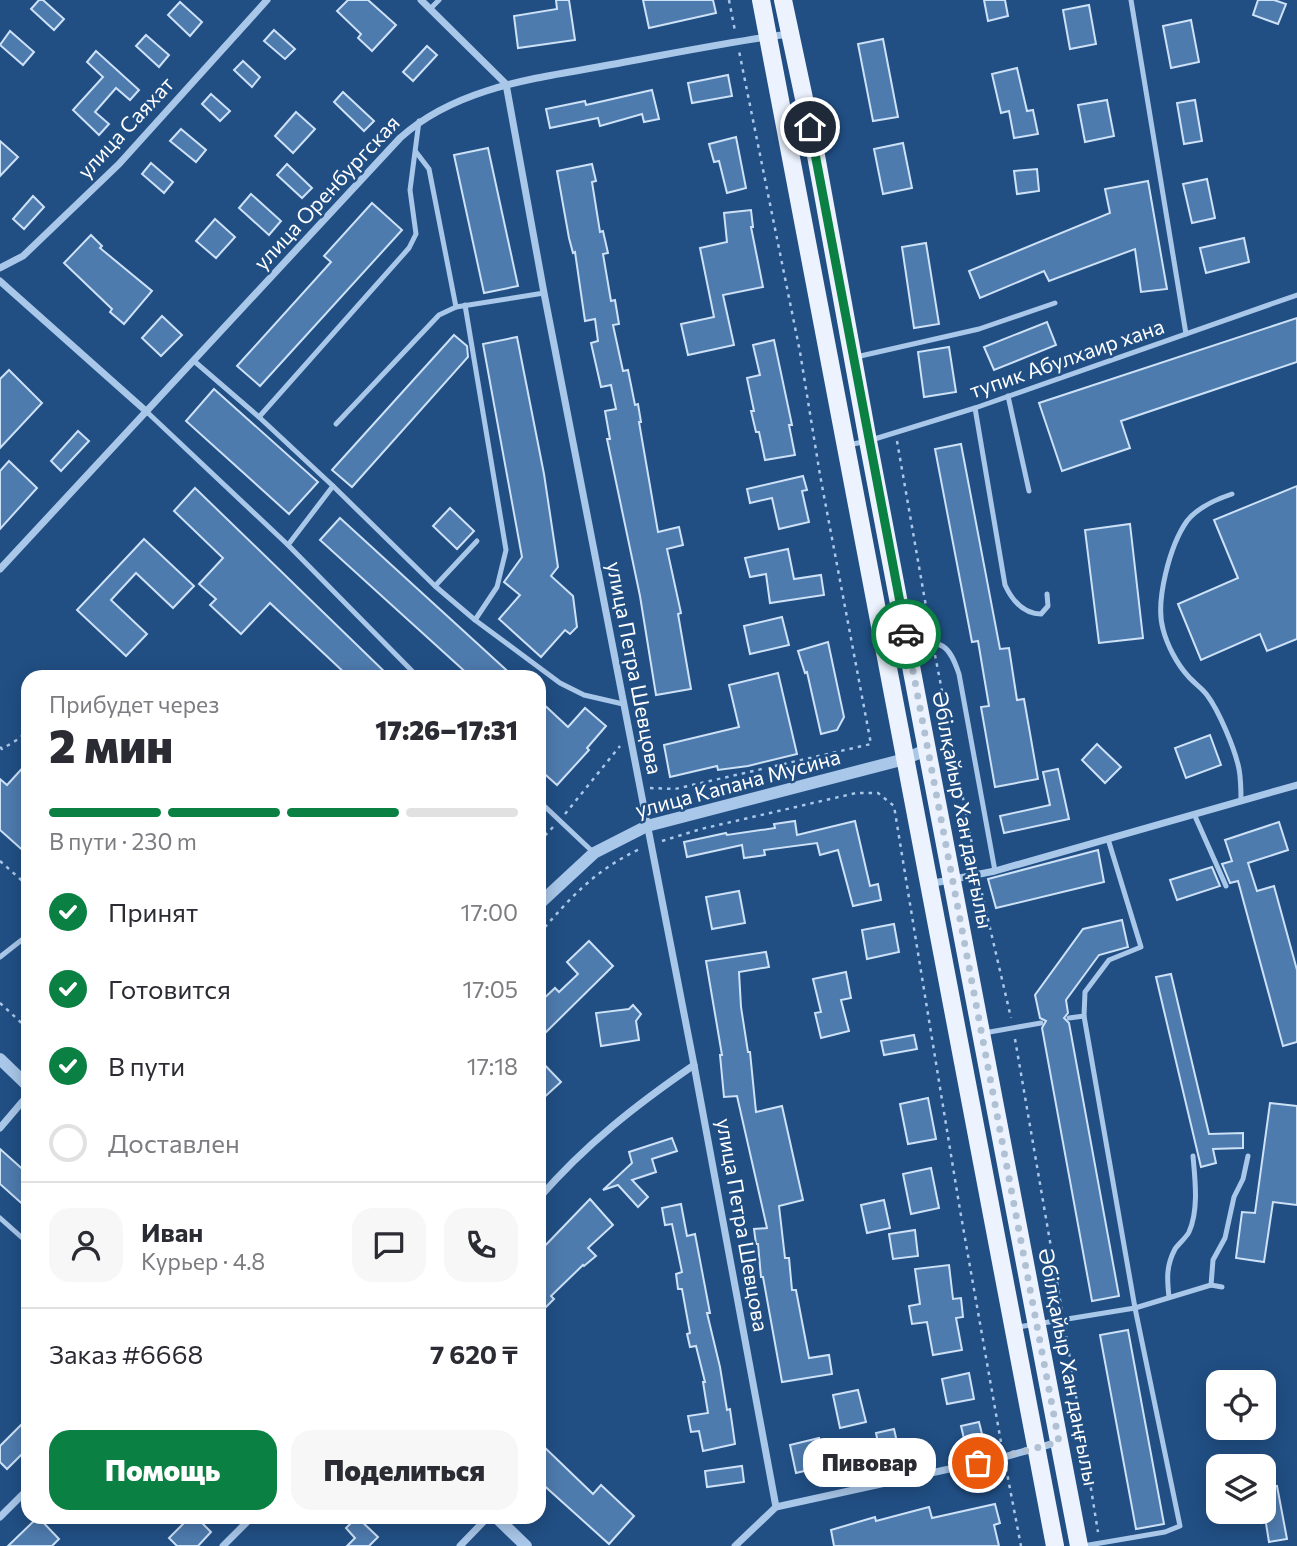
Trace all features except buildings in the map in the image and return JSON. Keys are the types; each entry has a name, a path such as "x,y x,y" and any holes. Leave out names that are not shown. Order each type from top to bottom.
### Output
{"main road":[{"path":"761,0 1055,1546"},
{"name":"Әбілқайыр Хан даңғылы","path":"783,0 815,150 868,441 1081,1546"}],"street":[{"name":"улица Саяхат","path":"0,268 23,256 119,164 267,0"},
{"path":"421,0 506,84"},
{"name":"улица Оренбургская","path":"0,569 419,120 450,104 506,84 789,34"},
{"name":"улица Петра Шевцова","path":"506,84 776,1507"},
{"path":"0,281 146,412"},
{"name":"улица Капана Мусина","path":"546,898 594,853 648,827 905,759 928,750"},
{"path":"929,885 995,871 1297,785"},
{"path":"0,1059 21,1079"},
{"path":"546,1190 600,1135 694,1065"},
{"path":"0,1128 21,1103"},
{"path":"735,1546 776,1507 1004,1457 1059,1442"},
{"path":"0,1517 21,1496"},
{"path":"223,1546 245,1524"},
{"path":"460,1546 481,1524"},
{"path":"503,1524 526,1546"}],"lane":[{"path":"430,9 439,0"},
{"path":"1131,0 1186,334"},
{"path":"258,417 409,248 416,234 410,190 419,120"},
{"path":"416,152 429,169 456,307"},
{"path":"335,424 439,315 465,305 544,293"},
{"name":"тупик Абулхаир хана","path":"845,446 975,408 1297,296"},
{"path":"853,357 979,329 1055,303"},
{"path":"465,305 506,551 497,587 475,620"},
{"path":"194,360 333,486 435,586 475,620 542,670"},
{"path":"1008,396 1029,491"},
{"path":"975,408 1005,585 1017,604 1031,614 1041,614 1048,606 1047,594"},
{"path":"146,412 288,545 411,670"},
{"path":"288,545 333,486"},
{"path":"1232,494 1216,500 1188,519 1175,542 1161,604 1162,628 1171,650 1218,713 1239,769 1241,801"},
{"path":"435,586 477,541"},
{"path":"907,644 932,641 945,646 954,657 995,871"},
{"path":"546,673 584,695 624,704"},
{"path":"546,808 594,853"},
{"path":"1194,814 1226,886"},
{"path":"1081,1546 1165,1532 1180,1526 1135,1308 1084,1016 1085,992 1109,960 1141,947 1108,839"},
{"path":"0,957 21,940"},
{"path":"1069,1018 1084,1016"},
{"path":"981,1034 1041,1023"},
{"path":"1169,1297 1166,1271 1176,1249 1189,1232 1192,1215 1196,1189 1193,1156"},
{"path":"1211,1285 1213,1260 1225,1238 1234,1197 1243,1179 1248,1156"},
{"path":"0,1217 21,1236"},
{"path":"1013,1328 1135,1308 1211,1285 1222,1287"}],"path":[{"path":"640,788 675,789 871,744 820,475 800,352 729,0"},
{"path":"895,433 978,875 1013,1028 1100,1543"},
{"path":"546,835 629,735"},
{"path":"0,747 2,749 21,737"},
{"path":"546,926 570,898 613,861 651,844 701,829 856,793 878,793 894,806 960,1210 1021,1546"},
{"path":"0,862 21,880"},
{"path":"0,1003 21,1022"}],"way so far":[{"path":"906,634 1059,1442 978,1463"}],"place":[{"name":"Пивовар","path":"978,1463"}],"route":[{"path":"810,127 906,634"}]}
